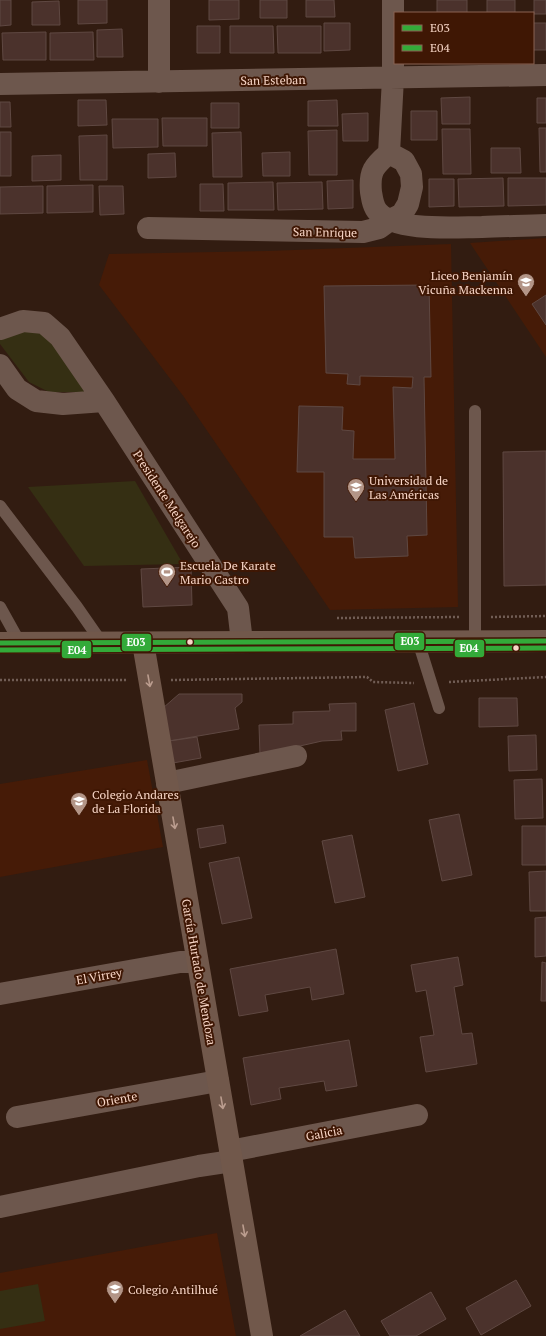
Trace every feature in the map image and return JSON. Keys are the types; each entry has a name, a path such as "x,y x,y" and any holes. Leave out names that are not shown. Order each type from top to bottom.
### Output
{"street":[{"path":"159,0 160,82"},
{"path":"393,0 393,78 389,153 376,165 370,179 372,200 377,212 390,220 420,227 439,228 546,225"},
{"name":"San Esteban","path":"0,84 546,75"},
{"path":"389,153 404,161 411,174 412,187 408,204 402,214 390,220"},
{"name":"San Enrique","path":"148,228 363,232 379,228 390,220"},
{"name":"Presidente Melgarejo","path":"0,329 23,321 44,323 60,337 104,401 238,608 242,642"},
{"path":"0,365 17,389 36,401 64,404 104,401"},
{"path":"10,643 546,641"},
{"name":"García Hurtado de Mendoza","path":"142,643 262,1336"},
{"path":"167,783 296,756"},
{"name":"El Virrey","path":"0,994 180,962 197,962"},
{"name":"Oriente","path":"17,1117 218,1081"},
{"name":"Galicia","path":"231,1156 417,1115"},
{"path":"0,1207 199,1166 231,1156"}],"lane":[{"path":"475,411 475,641"},
{"path":"0,506 77,607 102,643"},
{"path":"0,607 10,643"},
{"path":"418,641 439,708"}],"path":[{"path":"0,680 149,680 367,677 373,682 431,683 546,677"}],"shaded area":[{"name":"Liceo Benjamín Vicuña Mackenna","path":"546,238 546,357 470,243"},
{"name":"Universidad de Las Américas","path":"451,244 458,607 330,610 184,397 99,285 109,254 268,251"},
{"path":"29,328 48,334 88,392 49,392 29,382 0,344 0,340"},
{"path":"135,481 183,564 84,566 28,487"},
{"name":"Colegio Andares de La Florida","path":"147,760 163,847 0,877 0,784"},
{"name":"Colegio Antilhué","path":"217,1233 236,1336 0,1336 0,1273"},
{"path":"38,1284 45,1321 0,1329 0,1291"}],"building":[{"path":"0,0 11,0 11,25 0,26"},
{"path":"78,0 107,0 107,23 78,24"},
{"path":"209,0 239,0 239,19 209,20"},
{"path":"260,0 287,0 287,18 260,18"},
{"path":"306,0 334,0 335,17 306,17"},
{"path":"437,0 467,0 467,12 437,12"},
{"path":"487,0 515,0 515,12 487,12"},
{"path":"534,0 546,0 546,14 534,14"},
{"path":"59,1 60,25 32,25 32,2"},
{"path":"324,23 350,23 350,50 324,51"},
{"path":"534,23 546,23 546,50 534,50"},
{"path":"197,26 220,26 220,53 197,53"},
{"path":"230,26 273,26 274,53 230,53"},
{"path":"277,26 321,26 321,53 278,53"},
{"path":"122,29 123,57 97,57 97,30"},
{"path":"46,32 46,60 3,60 2,33"},
{"path":"93,32 94,60 50,60 50,33"},
{"path":"470,97 470,124 442,124 441,98"},
{"path":"537,98 546,98 546,123 537,123"},
{"path":"78,100 106,100 107,125 78,126"},
{"path":"337,100 338,126 308,126 308,101"},
{"path":"0,102 10,102 11,127 0,127"},
{"path":"211,103 239,103 239,128 211,128"},
{"path":"411,111 437,111 437,140 411,140"},
{"path":"368,113 368,141 343,141 342,114"},
{"path":"162,118 207,118 207,146 163,146"},
{"path":"112,119 158,119 158,147 113,148"},
{"path":"539,128 546,128 546,172 540,172"},
{"path":"442,129 470,129 471,174 443,174"},
{"path":"337,130 337,175 309,175 308,131"},
{"path":"0,132 11,132 11,176 0,176"},
{"path":"241,132 242,177 213,177 212,133"},
{"path":"107,135 107,180 80,180 79,136"},
{"path":"491,148 520,148 521,173 491,173"},
{"path":"290,152 290,176 263,176 262,153"},
{"path":"175,153 176,177 148,178 148,154"},
{"path":"61,155 61,180 32,181 32,156"},
{"path":"503,178 504,206 459,207 458,179"},
{"path":"508,178 546,178 546,205 508,206"},
{"path":"429,179 454,179 454,206 429,207"},
{"path":"353,180 353,208 328,209 327,181"},
{"path":"273,182 274,210 228,210 228,183"},
{"path":"322,182 323,209 278,210 277,183"},
{"path":"200,184 223,184 224,211 200,211"},
{"path":"93,185 93,212 47,213 47,186"},
{"path":"43,186 43,213 0,214 0,187"},
{"path":"99,186 123,186 124,214 100,215"},
{"path":"429,285 431,377 424,377 427,535 407,536 408,556 355,558 353,537 324,537 324,472 297,472 299,406 343,407 342,430 354,431 353,459 395,459 393,387 412,388 413,377 360,376 360,385 347,384 348,374 326,373 324,286"},
{"path":"546,295 546,325 532,304"},
{"path":"546,451 546,585 504,586 503,452"},
{"name":"Escuela De Karate Mario Castro","path":"191,567 192,605 143,607 141,569"},
{"path":"179,694 242,694 242,702 235,708 239,729 169,741 163,708"},
{"path":"479,698 517,698 518,726 479,727"},
{"path":"356,703 356,731 341,731 342,740 322,741 260,755 259,725 293,724 293,712 330,711 329,704"},
{"path":"414,703 428,764 398,771 385,710"},
{"path":"536,735 537,770 509,771 508,736"},
{"path":"197,737 201,758 173,763 169,741"},
{"path":"542,779 543,818 515,819 514,780"},
{"path":"459,814 472,875 442,881 429,820"},
{"path":"223,825 226,843 200,848 197,829"},
{"path":"522,826 546,826 546,865 522,865"},
{"path":"352,835 365,897 335,903 322,841"},
{"path":"239,857 252,918 222,924 209,863"},
{"path":"546,871 546,911 530,911 529,872"},
{"path":"546,917 546,956 535,957 535,918"},
{"path":"336,949 344,994 312,1000 310,987 265,995 268,1011 239,1016 230,969"},
{"path":"458,957 463,985 454,987 462,1034 472,1033 477,1064 426,1072 420,1037 434,1035 426,990 416,992 411,965"},
{"path":"542,962 546,963 546,1001 541,1001"},
{"path":"349,1040 357,1086 326,1091 324,1081 279,1088 281,1099 251,1105 243,1058"},
{"path":"516,1280 531,1306 481,1335 466,1308"},
{"path":"431,1292 446,1319 416,1336 390,1336 381,1321"},
{"path":"345,1310 360,1336 300,1336"}],"transit line":[{"name":"E03","path":"0,643 546,641"},
{"name":"E04","path":"0,650 546,648"}],"place":[{"name":"Liceo Benjamín Vicuña Mackenna","path":"526,297"},
{"name":"Universidad de Las Américas","path":"356,502"},
{"name":"Escuela De Karate Mario Castro","path":"167,587"},
{"name":"Colegio Andares de La Florida","path":"79,816"},
{"name":"Colegio Antilhué","path":"115,1304"}]}
